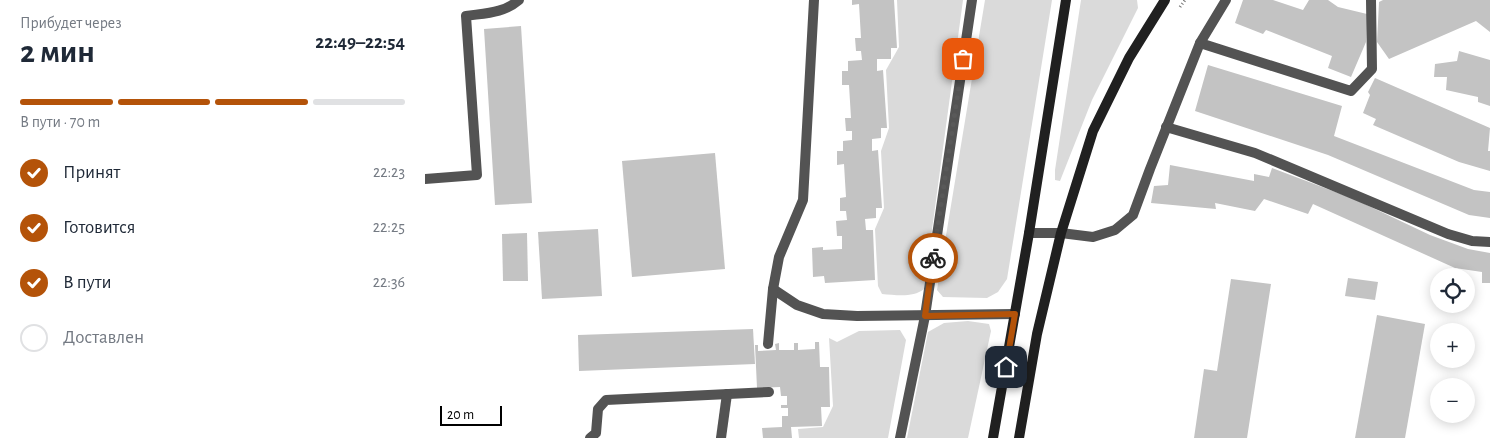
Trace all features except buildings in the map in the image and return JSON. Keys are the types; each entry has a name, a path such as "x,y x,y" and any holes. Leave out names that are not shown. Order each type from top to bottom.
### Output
{"main road":[{"path":"993,438 1029,234 1066,0"},
{"path":"1019,438 1037,334 1061,233 1093,131 1129,58 1165,0"}],"lane":[{"path":"425,179 477,175 466,16 495,12 511,7 519,0"},
{"path":"768,344 773,289 779,257 803,200 814,0"},
{"path":"900,438 925,316 972,0"},
{"path":"1029,234 1061,233 1093,237 1115,230 1133,215 1200,43 1226,0"},
{"path":"1200,43 1351,91 1372,69 1371,0"},
{"path":"1166,127 1255,153 1447,234 1472,241 1490,242"},
{"path":"773,289 797,305 823,314 857,316 1015,314"},
{"path":"590,438 596,433 598,409 606,400 769,392"},
{"path":"721,438 727,394"}],"path":[{"path":"1179,8 1185,0"}],"shaded area":[{"path":"897,0 963,0 924,289 915,294 904,295 882,294 878,286 875,229 884,208 881,151 889,128 886,70 899,47"},
{"path":"985,0 1052,0 1007,279 998,292 987,298 943,297 937,290"},
{"path":"1081,0 1137,0 1138,8 1092,100 1060,181 1055,180 1055,170"},
{"path":"968,321 989,324 991,331 968,438 907,438 928,332 944,323"},
{"path":"900,330 906,340 888,438 799,438 798,429 823,427 833,406 829,338 837,342 859,331"}],"way so far":[{"path":"933,258 963,59"}],"route":[{"path":"933,258 925,316 1015,314 1006,367"}]}
